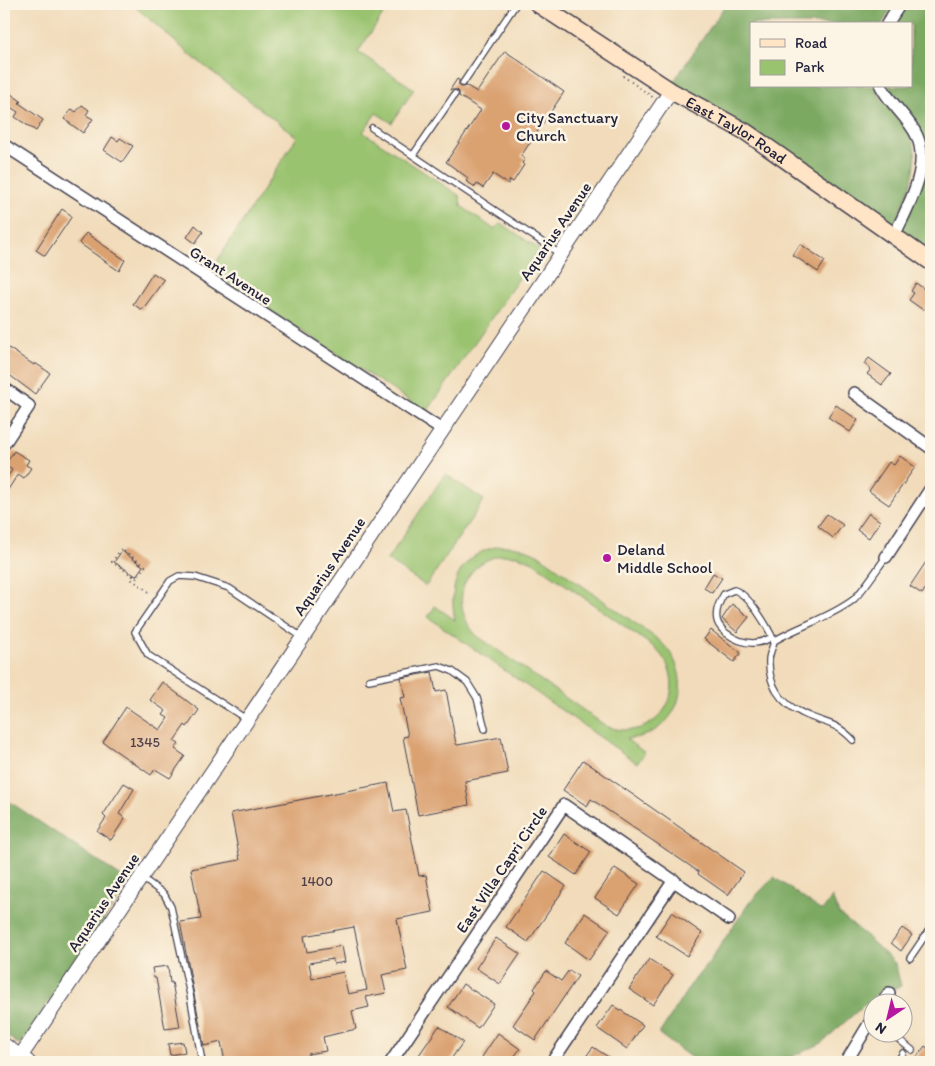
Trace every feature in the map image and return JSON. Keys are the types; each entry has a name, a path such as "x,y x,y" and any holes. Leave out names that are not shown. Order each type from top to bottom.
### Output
{"main road":[{"name":"East Taylor Road","path":"538,4 671,91 746,132 931,262"}],"street":[{"path":"888,22 900,4"},
{"path":"881,88 917,136 920,150 919,177 913,196 894,236"},
{"name":"Aquarius Avenue","path":"21,1060 140,878 671,91"},
{"name":"Grant Avenue","path":"4,145 442,430"},
{"path":"4,388 29,406 4,444"},
{"path":"854,393 931,448"},
{"path":"886,557 931,488"},
{"name":"East Villa Capri Circle","path":"391,1062 564,805 729,919"},
{"path":"552,1062 674,880"},
{"path":"846,1062 862,1036"},
{"path":"4,1045 21,1060"}],"lane":[{"path":"463,83 516,4"},
{"path":"413,155 456,94"},
{"path":"372,128 560,254"},
{"path":"853,740 845,731 829,722 803,714 787,706 780,697 772,684 769,659 773,639 750,601 743,594 734,590 724,594 717,613 717,621 721,629 734,639 744,643 764,642 773,639 834,612 854,599 886,557"},
{"path":"247,719 148,655 135,632 170,581 179,576 195,578 229,588 302,637"},
{"path":"369,680 439,666 452,671 467,682 477,698 485,729"},
{"path":"140,878 164,894 171,907 202,1062"},
{"path":"910,958 931,928"},
{"path":"904,1044 912,1050"},
{"path":"897,1062 903,1053"}],"path":[{"path":"122,549 145,566 136,579 133,576 112,562 122,549"},
{"path":"133,576 131,579 158,598"}],"green space":[{"path":"132,4 390,4 358,52 414,89 392,123 376,113 363,132 460,196 461,206 494,229 501,223 539,249 427,412 210,272 297,137 194,58"},
{"path":"726,4 894,4 883,22 750,22 750,88 875,88 906,130 914,146 914,170 907,195 892,228 672,84"},
{"path":"907,4 931,4 931,239 923,249 901,233 925,148 888,88 912,88 912,22 894,22 900,11"},
{"path":"445,474 484,500 426,586 387,560"},
{"path":"499,546 510,546 525,549 539,555 656,638 667,648 679,673 678,699 673,712 664,723 646,735 626,739 645,753 637,763 428,617 435,606 455,620 453,594 455,582 466,563 486,550","holes":["502,555 518,556 533,562 651,645 664,660 671,676 671,692 666,707 656,719 642,727 625,730 606,726 476,635 463,611 464,587 469,576 477,567 488,560"]},
{"path":"7,800 129,882 20,1045 4,1034 4,806"},
{"path":"774,877 820,910 824,909 832,897 839,914 895,963 901,986 892,989 887,986 884,991 877,994 862,994 862,1007 820,1044 794,1056 768,1062 697,1062 659,1034 691,984 709,962 749,903"}],"building":[{"name":"City Sanctuary Church","path":"505,51 564,92 521,156 525,159 522,163 524,165 513,182 510,180 508,184 493,174 483,188 477,184 475,187 466,181 468,178 446,162 481,110 459,96 457,90 450,90 457,79 461,87 467,86 477,92"},
{"path":"4,89 21,101 19,103 43,120 36,131 15,117 18,112 4,103"},
{"path":"82,105 89,110 86,115 93,119 83,133 64,119 72,109 76,112"},
{"path":"112,137 118,141 120,138 133,146 122,162 104,150"},
{"path":"62,209 72,216 45,256 36,250"},
{"path":"195,225 203,232 195,243 187,237"},
{"path":"86,233 125,260 119,271 79,243"},
{"path":"800,244 825,261 818,272 793,255"},
{"path":"153,273 164,280 142,310 133,304"},
{"path":"916,283 931,294 931,299 923,310 909,300 914,293 911,291"},
{"path":"4,345 50,373 35,394 4,371"},
{"path":"869,358 891,374 882,385 867,374 871,369 864,364"},
{"path":"836,405 858,420 850,432 828,417"},
{"path":"14,451 29,460 26,465 31,468 24,478 18,474 4,496 4,482 12,470 5,465"},
{"path":"900,456 915,467 889,505 869,491 889,462 894,465"},
{"path":"869,513 880,521 869,538 857,530"},
{"path":"827,514 843,525 833,538 818,526"},
{"path":"122,551 143,566 136,576 114,562"},
{"path":"926,562 931,566 931,580 922,594 910,586"},
{"path":"713,573 722,578 712,593 704,588"},
{"path":"732,604 749,617 737,632 722,619"},
{"path":"711,630 741,653 734,662 704,639"},
{"path":"432,672 436,692 446,690 456,744 501,737 508,773 465,781 469,805 418,815 403,737 408,736 400,698 405,697 401,678"},
{"path":"162,682 199,710 174,741 179,744 175,749 185,756 170,778 155,769 151,775 103,742 126,707 160,730 168,718 163,715 166,711 150,700"},
{"path":"583,760 744,872 728,895 698,874 699,872 591,799 587,806 563,790"},
{"path":"124,783 134,789 119,814 125,818 111,840 97,831 106,818 103,815"},
{"path":"388,783 394,812 406,810 419,876 426,875 433,912 397,919 407,970 382,975 386,993 366,997 369,1007 352,1011 356,1029 323,1037 326,1051 308,1054 309,1061 293,1062 292,1058 275,1062 225,1062 221,1042 204,1046 180,922 201,919 191,869 240,860 231,813","holes":["354,927 367,990 348,994 343,972 312,979 309,963 333,959 334,964 345,962 342,946 307,952 304,936"]},
{"path":"564,834 591,852 576,875 549,857"},
{"path":"615,868 639,884 619,914 595,898"},
{"path":"544,871 566,886 528,942 506,927"},
{"path":"672,912 702,933 687,956 656,936"},
{"path":"585,913 610,930 589,960 565,943"},
{"path":"902,928 912,935 901,951 891,943"},
{"path":"496,938 520,954 500,984 476,968"},
{"path":"649,959 673,975 653,1005 629,989"},
{"path":"168,966 180,1027 165,1029 156,978 154,978 152,968"},
{"path":"569,970 578,976 535,1040 513,1025 536,991 534,989 546,971 561,981"},
{"path":"463,984 494,1004 478,1028 448,1007"},
{"path":"613,1005 643,1025 627,1049 597,1028"},
{"path":"439,1026 463,1042 449,1062 429,1062 419,1055"},
{"path":"498,1033 520,1049 510,1062 490,1062 482,1057"},
{"path":"183,1042 185,1052 170,1055 168,1044"},
{"path":"925,1046 931,1051 931,1062 913,1062"},
{"path":"593,1047 616,1062 582,1062"}],"place":[{"name":"City Sanctuary Church","path":"506,126"},
{"name":"Deland Middle School","path":"607,558"}]}
